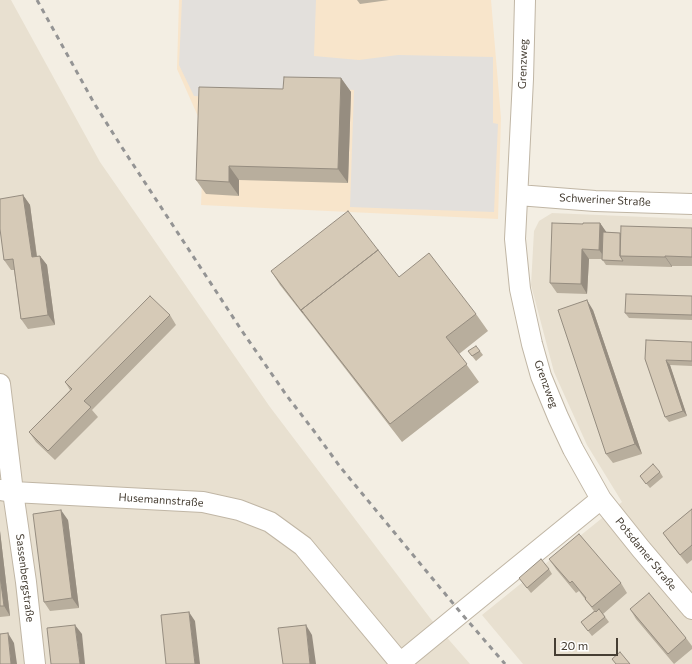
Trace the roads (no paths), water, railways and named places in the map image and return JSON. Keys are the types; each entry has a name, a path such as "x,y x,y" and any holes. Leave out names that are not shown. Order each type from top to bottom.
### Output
{"street":[{"name":"Grenzweg","path":"525,0 523,79 515,239 520,289 532,344 541,376 573,449 601,499"},
{"name":"Schweriner Straße","path":"518,195 595,201 692,204"},
{"name":"Sassenbergstraße","path":"0,384 7,491 26,582 36,664"},
{"name":"Husemannstraße","path":"7,491 204,502 239,510 270,522 303,546 401,664"},
{"name":"Potsdamer Straße","path":"601,499 692,609"},
{"path":"401,664 601,499"}],"railway":[{"path":"37,0 94,103 121,146 242,331 287,396 341,468 505,664"}]}
